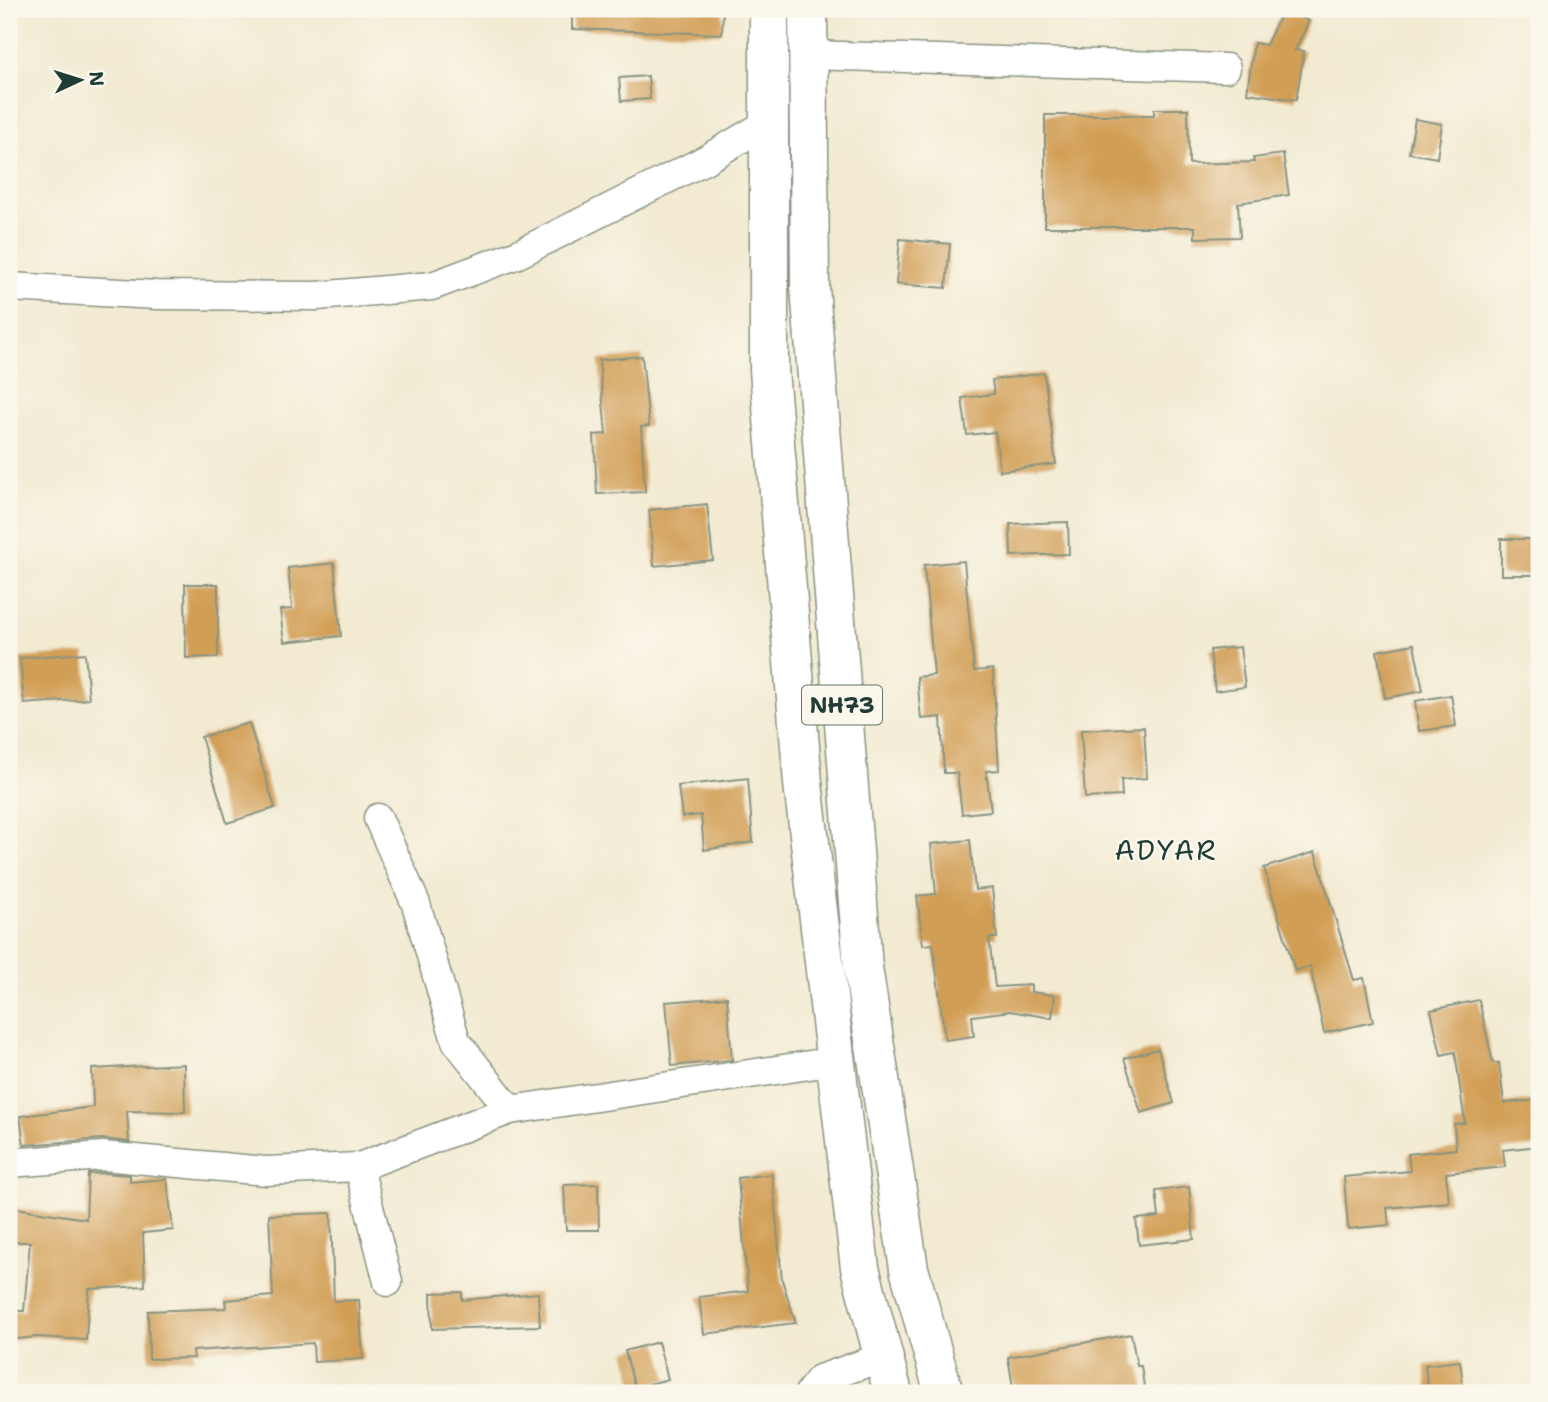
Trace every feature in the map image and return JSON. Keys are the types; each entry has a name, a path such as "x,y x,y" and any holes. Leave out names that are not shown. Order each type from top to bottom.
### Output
{"highway":[{"name":"NH73","path":"769,9 769,370 803,783 860,1268 893,1393"},
{"name":"NH73","path":"808,9 810,287 863,967 909,1269 944,1393"}],"street":[{"path":"808,55 1226,68"},
{"path":"9,286 157,295 317,296 432,286 518,254 705,160 769,122"},
{"path":"378,818 415,904 456,1041 510,1110"},
{"path":"9,1163 103,1156 267,1171 359,1167 510,1110 836,1061"},
{"path":"359,1167 388,1282"},
{"path":"808,1393 820,1379 883,1357"}],"building":[{"path":"572,9 723,9 722,34 572,29"},
{"path":"1283,9 1309,21 1295,50 1304,51 1296,100 1247,93 1254,43 1266,45"},
{"path":"648,76 650,99 621,101 619,78"},
{"path":"1154,109 1188,109 1189,164 1254,162 1253,158 1283,154 1289,195 1238,203 1240,237 1195,238 1195,227 1045,227 1045,115 1154,115"},
{"path":"1415,119 1442,124 1437,158 1409,153"},
{"path":"900,239 950,244 946,288 896,284"},
{"path":"642,356 649,426 641,427 645,492 597,494 594,435 606,434 599,360"},
{"path":"1044,373 1056,464 1000,471 995,432 967,435 962,398 994,394 992,380"},
{"path":"707,504 713,560 654,566 649,510"},
{"path":"1068,522 1069,554 1011,556 1010,524"},
{"path":"1501,539 1535,539 1536,575 1501,575"},
{"path":"964,561 974,671 993,669 999,770 986,771 991,811 962,814 957,773 944,773 941,717 921,719 917,677 934,675 924,565"},
{"path":"334,563 341,636 284,642 280,610 292,609 288,568"},
{"path":"185,584 218,584 218,657 186,658"},
{"path":"1414,644 1423,691 1385,698 1377,651"},
{"path":"1240,647 1245,687 1215,691 1210,650"},
{"path":"85,653 89,699 24,704 20,658"},
{"path":"1451,695 1456,726 1419,731 1415,701"},
{"path":"249,723 275,808 227,823 201,737"},
{"path":"1144,727 1147,778 1121,780 1122,796 1085,798 1081,730"},
{"path":"748,778 753,842 704,850 701,815 682,817 678,786"},
{"path":"970,840 975,890 992,888 997,938 989,938 995,987 1031,985 1031,992 1055,995 1052,1018 1010,1011 972,1016 974,1036 945,1040 933,944 923,945 917,896 936,894 931,844"},
{"path":"1315,852 1354,980 1364,978 1373,1022 1324,1033 1310,966 1295,971 1264,868"},
{"path":"727,997 732,1060 672,1066 666,1002"},
{"path":"1479,1000 1493,1063 1499,1063 1504,1103 1539,1100 1539,1146 1503,1150 1505,1167 1446,1173 1449,1202 1387,1208 1389,1225 1348,1229 1344,1177 1410,1171 1408,1154 1456,1149 1454,1124 1465,1123 1455,1052 1441,1055 1431,1010"},
{"path":"1158,1049 1174,1103 1141,1113 1124,1058"},
{"path":"184,1064 185,1112 127,1111 129,1142 102,1139 24,1145 20,1116 93,1107 92,1069"},
{"path":"88,1174 130,1175 130,1182 167,1179 173,1230 143,1233 145,1286 89,1289 86,1340 36,1337 9,1340 9,1311 24,1311 30,1242 9,1242 9,1207 86,1219"},
{"path":"772,1174 782,1280 796,1323 704,1334 699,1297 748,1291 738,1178"},
{"path":"598,1184 599,1230 566,1230 564,1185"},
{"path":"1189,1187 1194,1239 1139,1245 1136,1219 1159,1217 1156,1191"},
{"path":"331,1213 334,1301 359,1300 363,1359 314,1362 313,1343 193,1351 194,1358 149,1359 148,1311 226,1308 225,1300 273,1296 269,1215"},
{"path":"462,1292 462,1300 538,1293 540,1326 432,1329 431,1293"},
{"path":"1131,1334 1137,1366 1141,1366 1145,1393 1014,1393 1008,1357"},
{"path":"658,1342 668,1379 635,1388 625,1351"},
{"path":"1460,1361 1464,1393 1428,1393 1425,1365"}],"district":[{"name":"ADYAR","path":"1166,850"}]}
